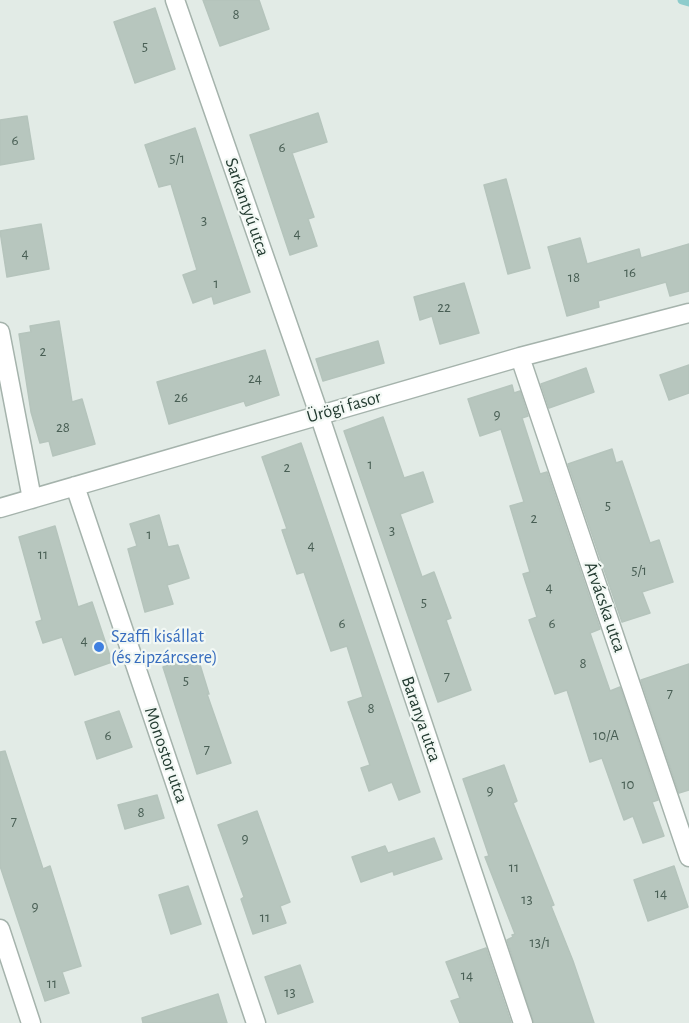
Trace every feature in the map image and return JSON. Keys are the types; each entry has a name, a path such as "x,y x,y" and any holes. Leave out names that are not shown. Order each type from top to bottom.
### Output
{"street":[{"name":"Sarkantyú utca","path":"175,0 319,414"},
{"name":"Ürögi fasor","path":"0,508 520,357 689,313"},
{"path":"0,332 32,499"},
{"name":"Árvácska utca","path":"520,357 689,857"},
{"name":"Baranya utca","path":"319,414 524,1023"},
{"name":"Monostor utca","path":"75,486 256,1023"},
{"path":"0,929 31,1023"}],"building":[{"path":"203,0 259,0 269,29 220,46"},
{"path":"155,8 175,69 135,83 114,22"},
{"path":"318,113 327,142 292,153 314,217 308,219 317,246 290,255 250,135"},
{"path":"27,116 34,159 0,165 0,120"},
{"path":"195,128 250,292 214,304 212,296 193,303 183,275 197,270 171,184 159,187 145,145"},
{"path":"506,179 530,268 508,274 484,185"},
{"path":"41,224 49,269 7,277 0,231"},
{"path":"580,238 587,264 639,249 641,258 689,244 689,291 670,296 666,282 598,301 599,307 567,316 548,247"},
{"path":"464,283 479,333 440,344 432,316 420,320 414,297"},
{"path":"59,321 72,402 82,399 95,444 53,456 49,441 40,443 31,412 19,334 31,332 30,326"},
{"path":"378,341 384,363 323,381 316,359"},
{"path":"265,350 279,395 246,406 244,401 169,424 157,382"},
{"path":"689,365 689,393 669,400 660,375"},
{"path":"586,368 594,392 549,408 541,384"},
{"path":"512,385 514,393 520,391 528,416 522,418 540,474 547,472 600,629 590,633 610,691 620,687 658,800 652,802 664,836 643,843 633,816 624,820 602,758 590,762 567,690 555,694 529,620 537,617 523,574 530,572 510,506 524,502 501,429 480,436 468,399"},
{"path":"383,417 404,478 423,472 433,502 400,514 422,577 434,572 451,618 446,620 471,690 438,702 344,431"},
{"path":"301,443 420,792 399,800 392,782 369,791 361,768 370,765 348,702 363,697 347,646 331,651 304,572 297,574 282,530 287,529 262,457"},
{"path":"612,449 616,463 622,461 650,543 659,540 673,582 642,592 650,613 622,622 568,464"},
{"path":"159,515 168,547 178,545 189,578 167,585 173,604 145,612 128,549 137,546 130,524"},
{"path":"55,526 78,607 92,602 112,662 75,675 62,637 43,643 36,622 42,620 19,537"},
{"path":"197,655 209,694 207,694 231,763 197,774 163,667"},
{"path":"689,664 689,790 679,793 641,680"},
{"path":"119,711 132,747 97,759 85,722"},
{"path":"5,751 43,869 50,866 81,966 62,972 69,993 45,1001 0,866 0,752"},
{"path":"504,765 517,801 513,803 554,905 551,906 594,1023 534,1023 507,940 515,934 485,857 489,856 463,779"},
{"path":"157,795 164,818 125,829 118,805"},
{"path":"257,811 290,902 280,906 286,923 253,934 241,899 244,897 218,825"},
{"path":"434,838 442,859 394,875 393,871 361,882 352,857 385,846 388,853"},
{"path":"674,866 688,907 648,921 634,880"},
{"path":"188,886 201,924 171,934 159,895"},
{"path":"486,948 511,1023 460,1023 451,1001 460,998 446,962"},
{"path":"300,965 313,1002 278,1014 265,977"},
{"path":"218,994 227,1023 143,1023 142,1018"}],"waterway":[{"path":"682,0 689,2"}],"place":[{"name":"Szaffi kisállat (és zipzárcsere)","path":"99,647"}]}
